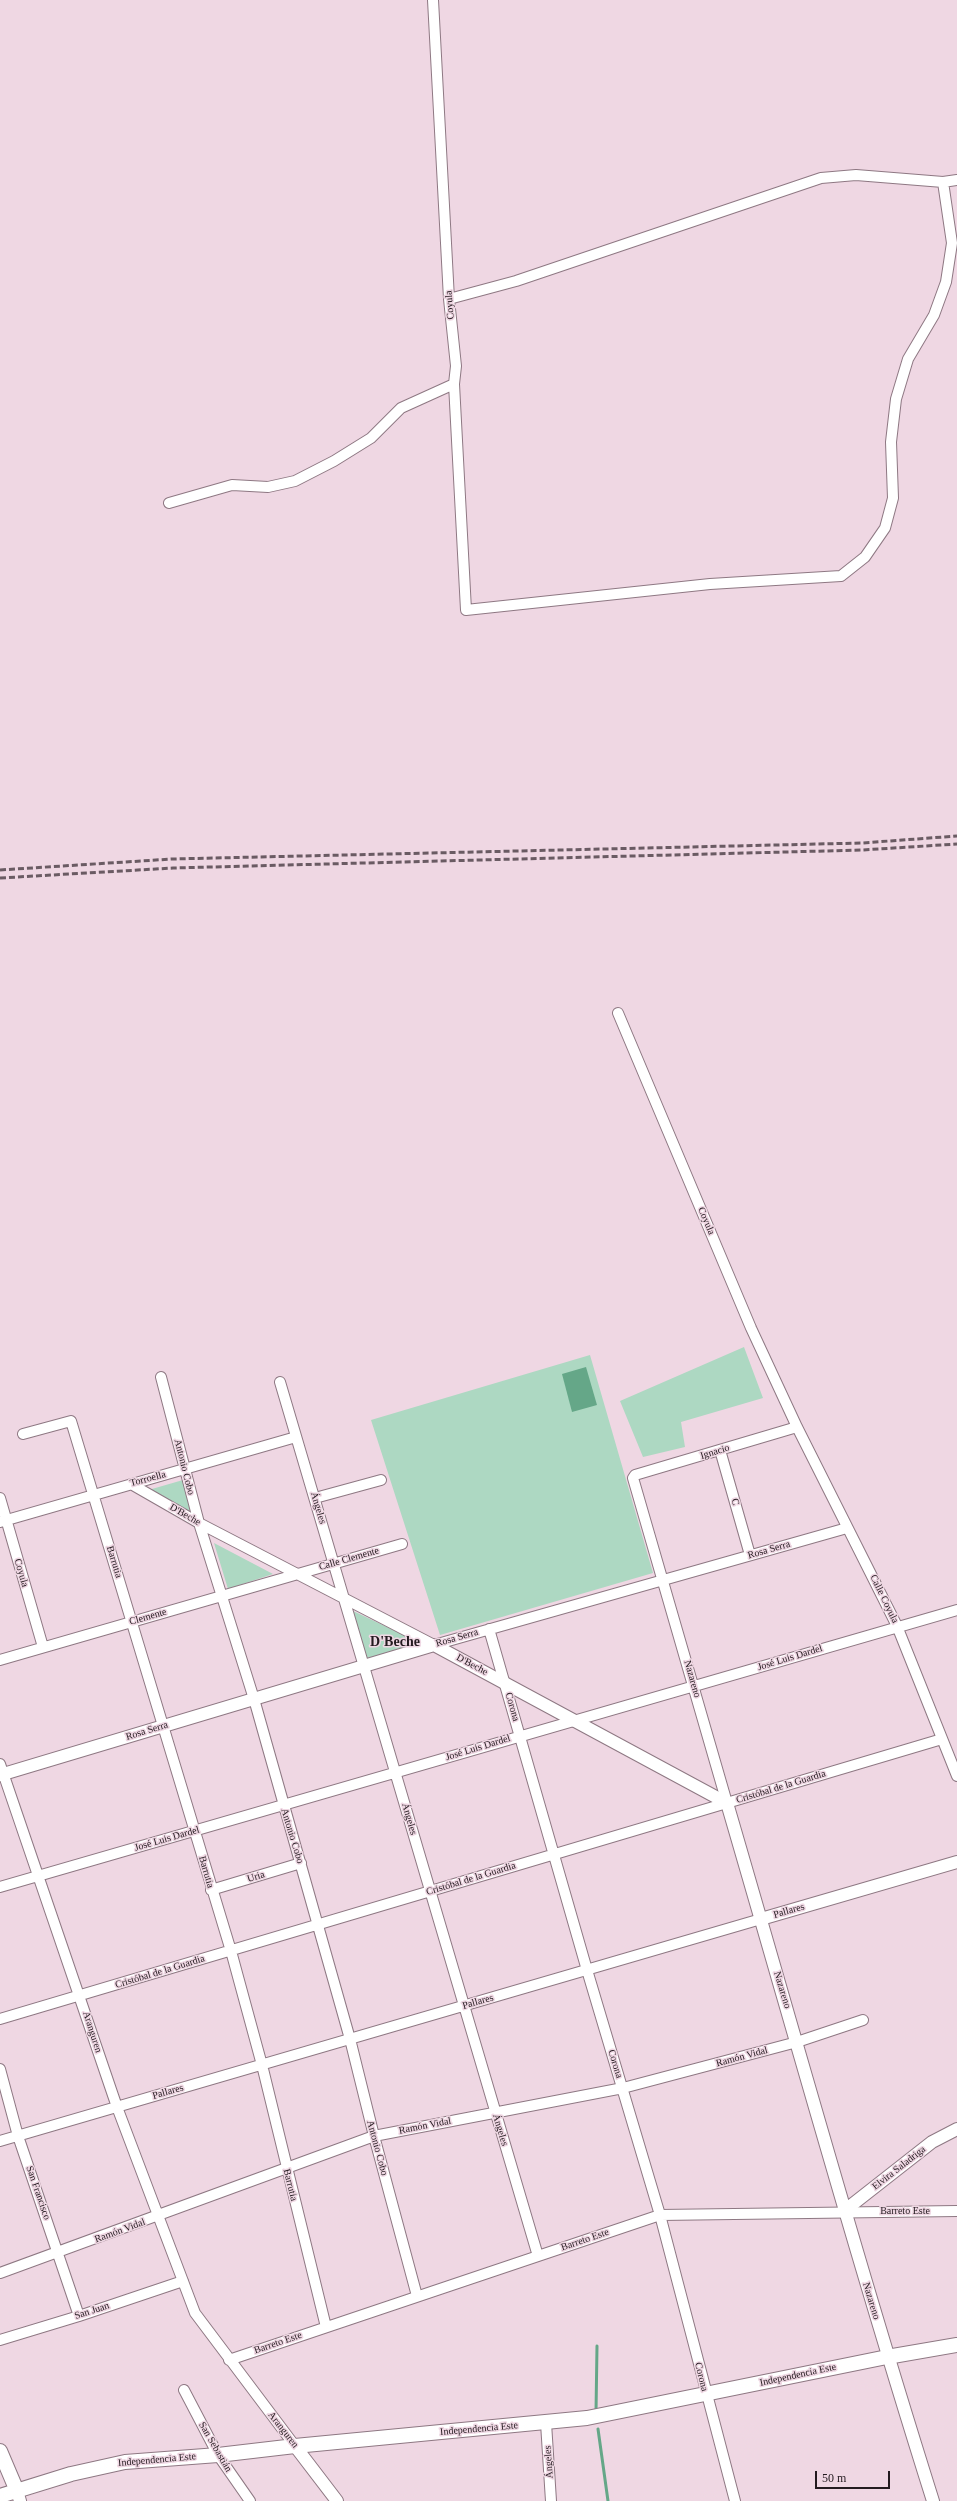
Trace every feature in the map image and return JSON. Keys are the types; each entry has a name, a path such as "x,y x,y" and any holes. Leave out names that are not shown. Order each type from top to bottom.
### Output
{"main road":[{"name":"Independencia Este","path":"0,2496 19,2496 71,2474 119,2463 218,2455 295,2446 587,2418 957,2344"},
{"path":"0,2451 19,2496"}],"street":[{"name":"Coyula","path":"433,0 449,299 456,366 454,384 466,610 710,584 841,576 865,557 885,528 893,498 890,442 896,399 908,359 934,316 946,282 952,243 943,182"},
{"path":"449,299 523,278 821,178 856,174 943,182 957,180"},
{"path":"169,503 232,485 268,487 295,481 334,461 371,438 401,408 454,384"},
{"name":"Coyula","path":"618,1013 751,1328 797,1427"},
{"name":"Antonio Cobo","path":"161,1377 198,1523 254,1699 350,2039 374,2136 417,2296"},
{"name":"Ángeles","path":"280,1382 335,1564 463,2006 538,2256"},
{"name":"Barrutia","path":"23,1434 71,1421 211,1890 231,1951 262,2065 285,2167 326,2327"},
{"name":"Ignacio","path":"633,1478 635,1475 797,1427"},
{"name":"Calle Coyula","path":"797,1427 897,1626 957,1776"},
{"name":"Torroella","path":"3,1521 296,1437"},
{"name":"C","path":"720,1450 750,1555"},
{"name":"Nazareno","path":"633,1478 797,2042 844,2211 887,2357 933,2501"},
{"path":"315,1498 381,1480"},
{"name":"D'Beche","path":"131,1484 198,1523 434,1645 727,1803"},
{"name":"Coyula","path":"0,1498 3,1521 43,1648"},
{"name":"Rosa Serra","path":"1,1771 163,1726 489,1629 847,1528"},
{"name":"Calle Clemente","path":"297,1574 402,1544"},
{"name":"Clemente","path":"0,1660 297,1574"},
{"name":"José Luis Dardel","path":"0,1886 395,1773 897,1626 957,1610"},
{"name":"Corona","path":"489,1629 555,1854 587,1970 660,2215 735,2501"},
{"name":"Cristóbal de la Guardia","path":"0,2020 942,1739"},
{"name":"Aranguren","path":"1,1771 39,1875 117,2107 160,2216 195,2313 337,2501"},
{"name":"Pallares","path":"0,2142 957,1862"},
{"name":"Uria","path":"211,1890 301,1864"},
{"name":"Ramón Vidal","path":"0,2273 160,2216 285,2167 374,2136 623,2088 797,2042 863,2020"},
{"name":"San Francisco","path":"0,2069 18,2136 78,2316"},
{"name":"Elvira Saladriga","path":"844,2211 932,2142 957,2129"},
{"name":"Barreto Este","path":"229,2360 660,2215 844,2211 957,2211"},
{"name":"San Juan","path":"0,2340 183,2281"},
{"name":"San Sebastián","path":"184,2390 218,2455 250,2501"},
{"name":"Ángeles","path":"546,2423 551,2501"}],"shaded area":[{"path":"744,1347 763,1398 681,1422 685,1447 643,1457 620,1401"},
{"path":"590,1355 653,1573 440,1635 371,1420"},
{"path":"586,1367 597,1405 572,1412 562,1374"},
{"path":"183,1480 193,1517 145,1491"},
{"path":"214,1543 273,1574 228,1589"},
{"path":"351,1610 425,1645 367,1662"}],"waterway":[{"path":"596,2412 597,2346"},
{"path":"598,2429 608,2501"}],"railway":[{"path":"0,870 172,859 862,843 957,836"},
{"path":"0,878 173,868 862,850 957,844"}],"district":[{"name":"D'Beche","path":"395,1642"}]}
